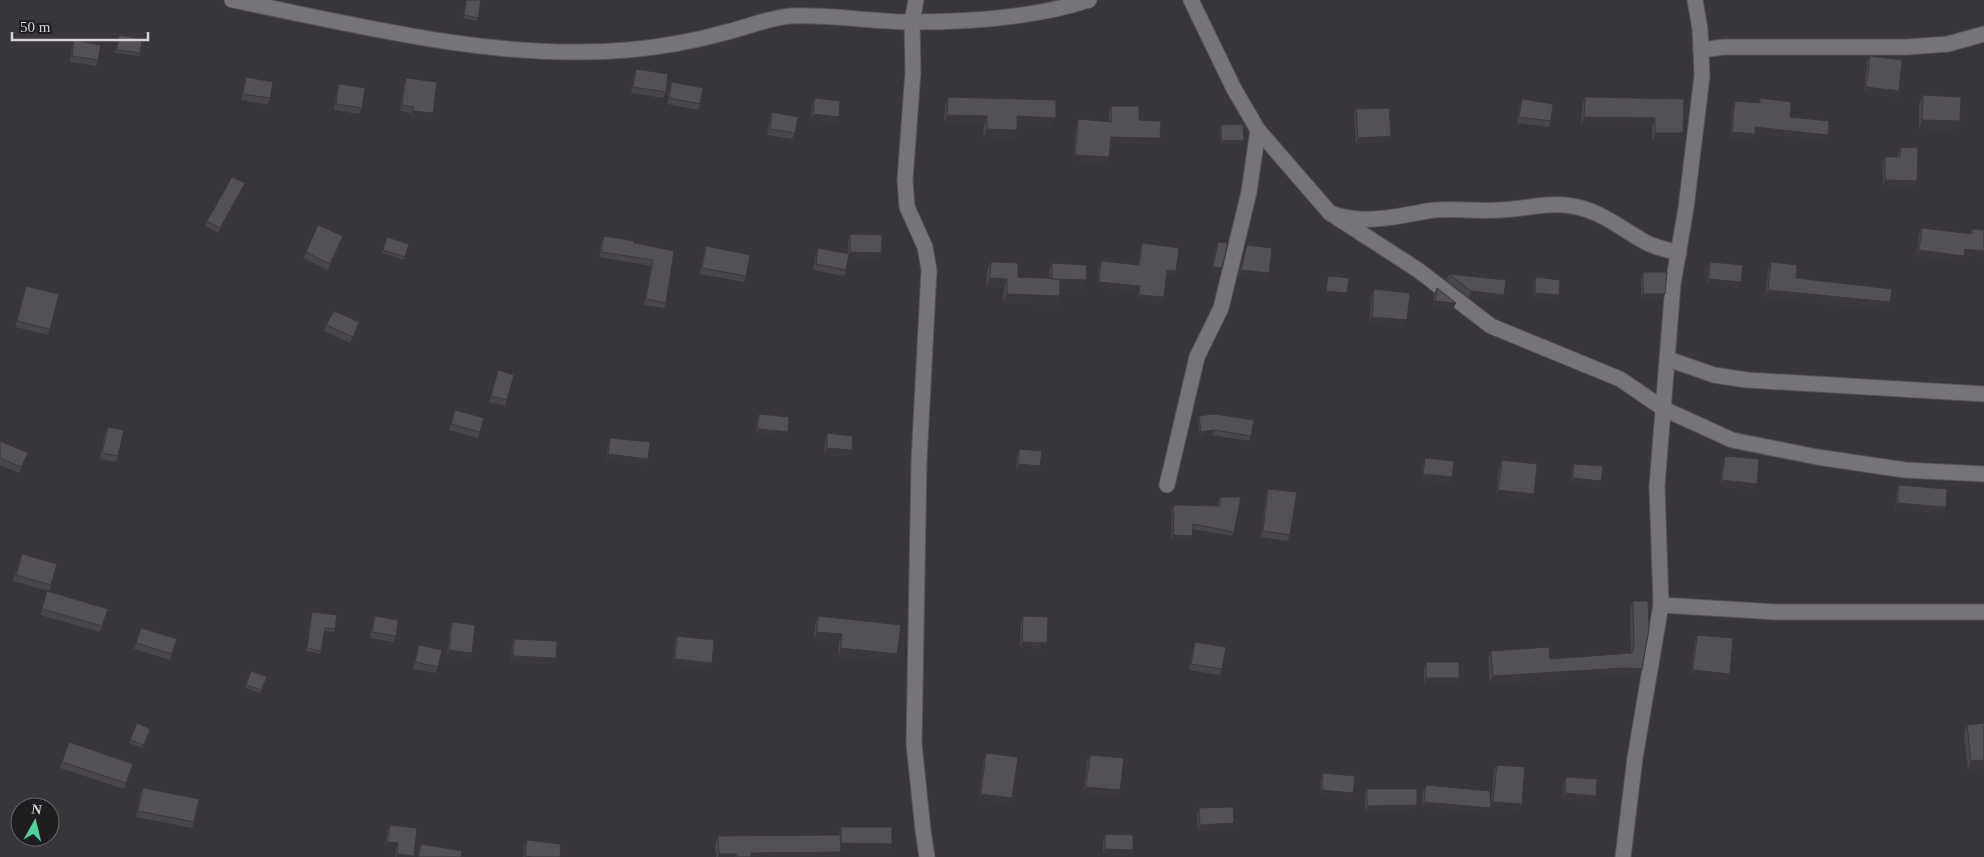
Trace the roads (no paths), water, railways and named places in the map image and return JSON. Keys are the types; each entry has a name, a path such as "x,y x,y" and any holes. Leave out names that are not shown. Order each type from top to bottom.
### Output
{"street":[{"path":"232,0 392,34 468,46 563,51 628,50 701,39 790,16 912,22 997,18 1066,8 1089,0"},
{"path":"916,0 912,22 913,72 906,189 907,207 925,247 929,270 919,461 914,744 922,830 928,857"},
{"path":"1189,0 1234,90 1258,130 1330,213 1418,270 1491,326 1620,379 1664,409 1732,440 1905,470 1984,474"},
{"path":"1623,857 1635,758 1661,606 1657,486 1673,284 1679,254 1702,76 1700,29 1695,0"},
{"path":"1701,50 1724,47 1907,47 1948,44 1984,34"},
{"path":"1167,485 1197,357 1221,308 1249,192 1258,130"},
{"path":"1330,213 1343,218 1366,220 1410,216 1429,211 1500,210 1539,205 1572,206 1594,212 1648,244 1679,254"},
{"path":"1668,359 1714,375 1747,380 1984,394"},
{"path":"1661,606 1776,612 1984,612"}]}
